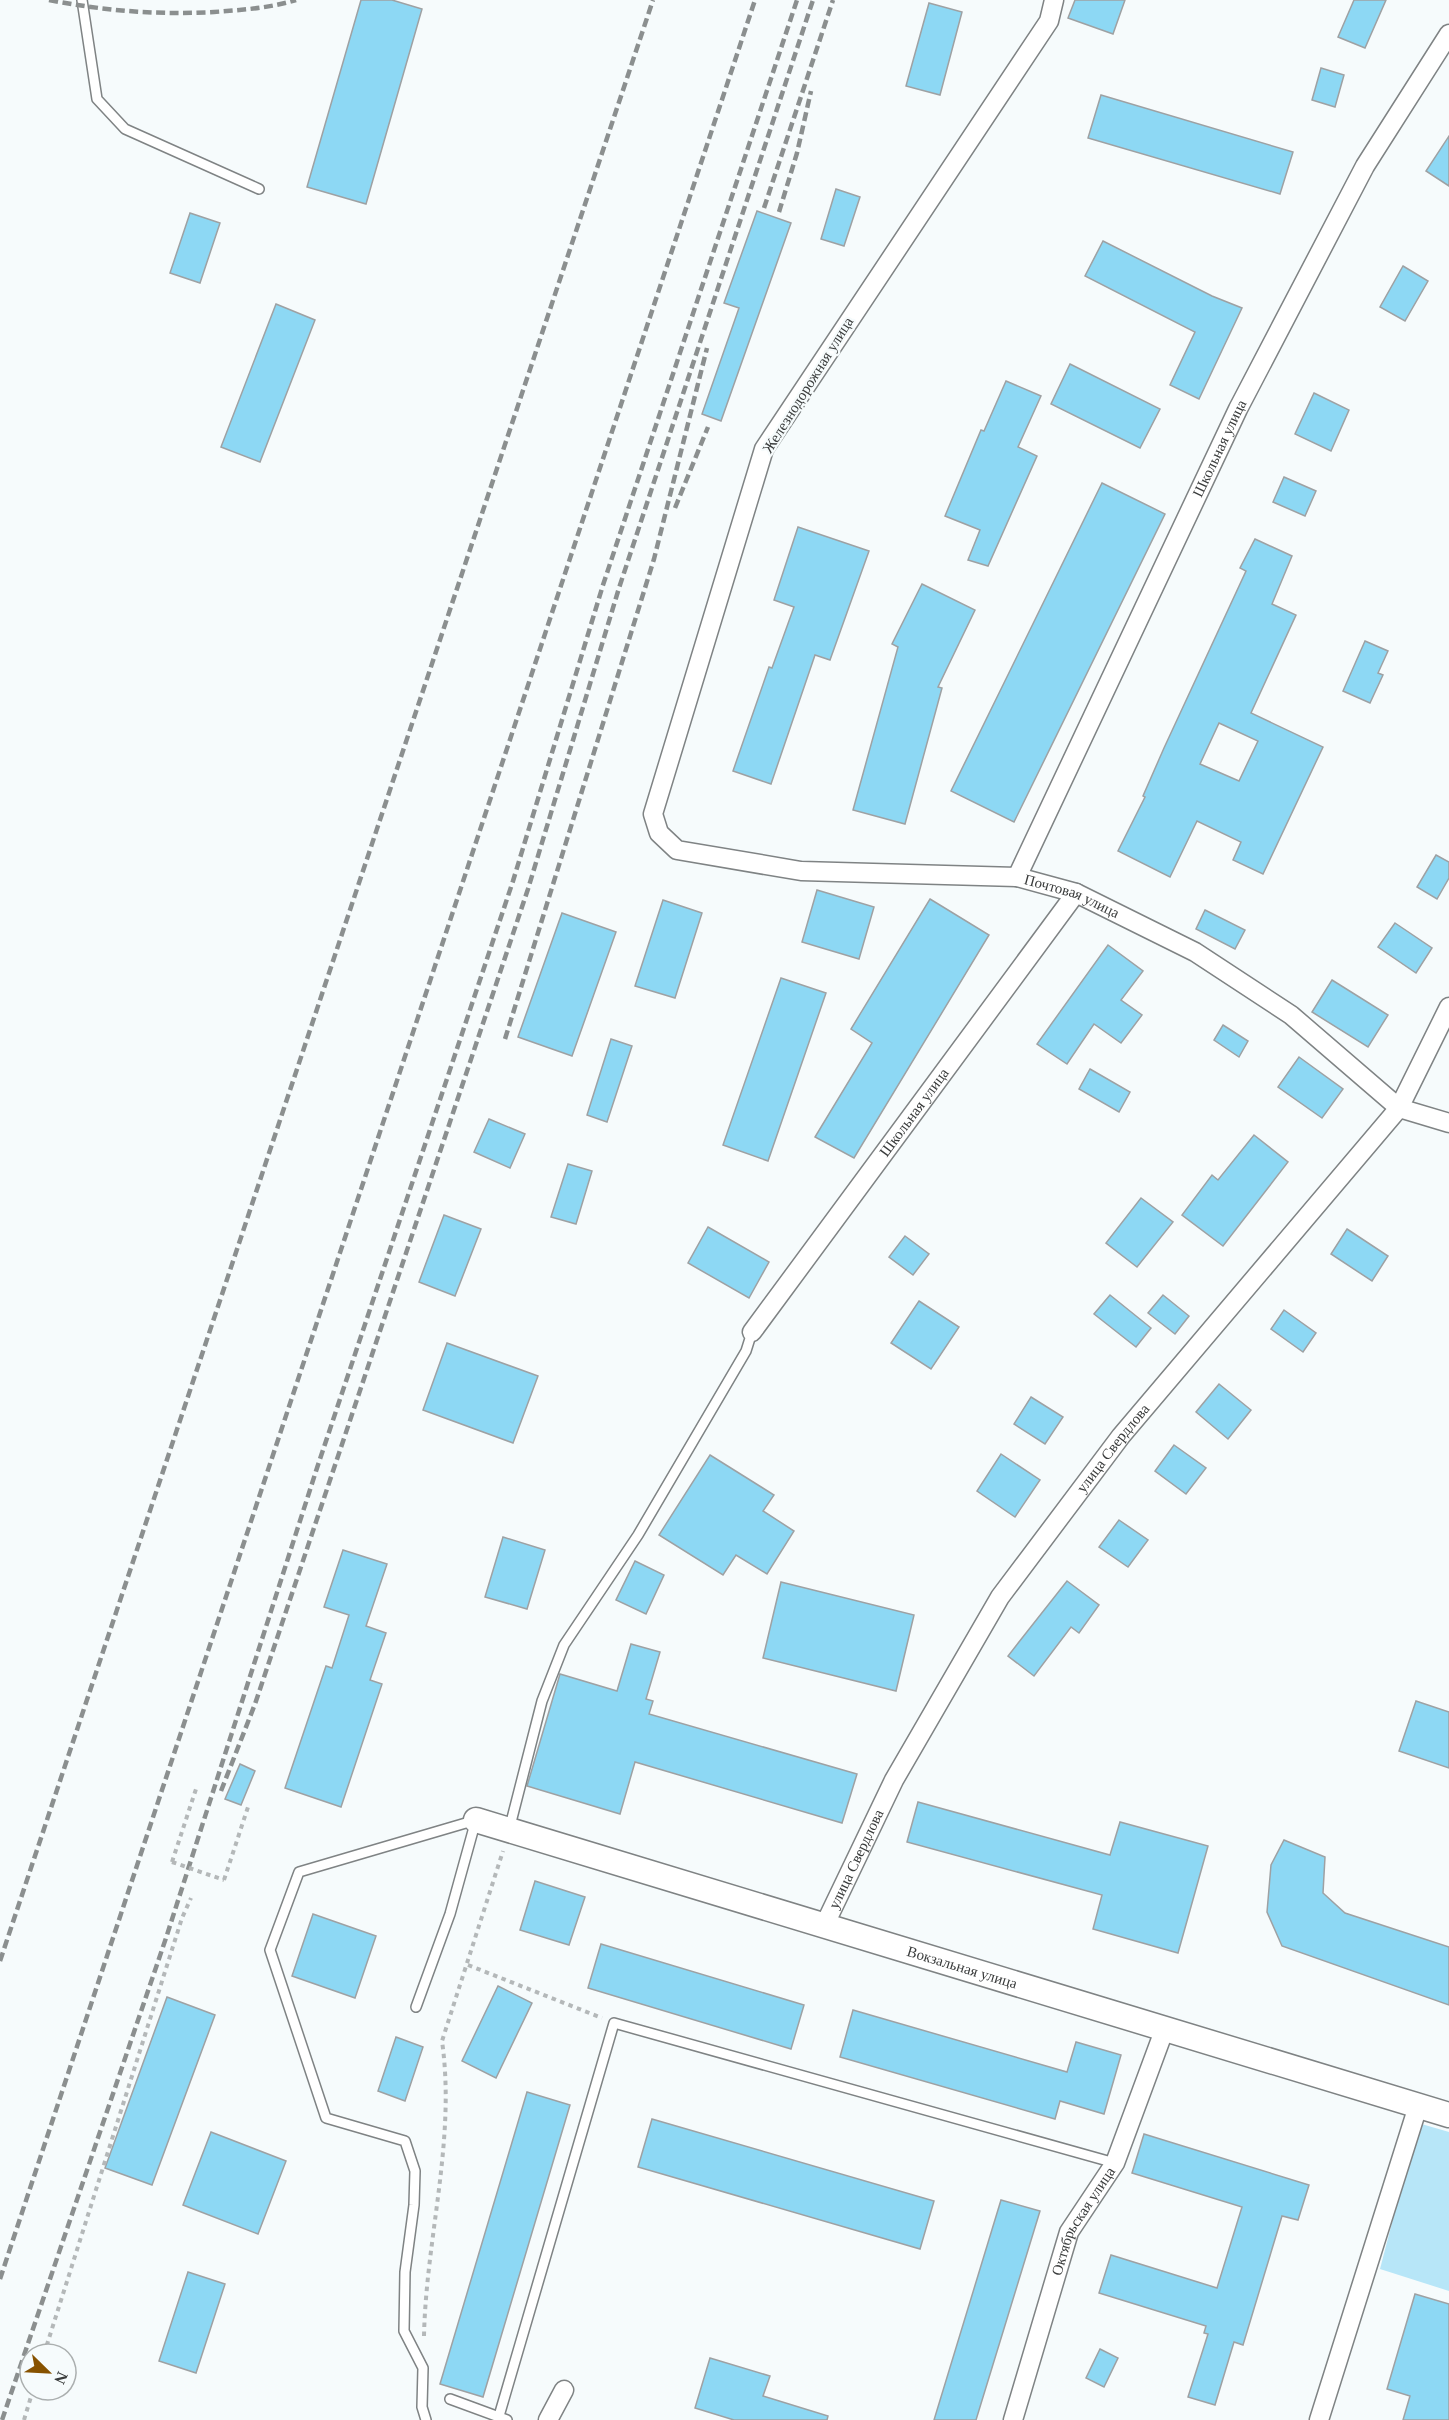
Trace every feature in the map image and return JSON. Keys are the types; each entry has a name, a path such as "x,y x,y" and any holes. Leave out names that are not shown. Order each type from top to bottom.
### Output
{"street":[{"name":"Железнодорожная улица","path":"653,814 764,449 1048,21 1054,0"},
{"name":"Школьная улица","path":"1017,877 1238,409 1365,166 1449,34"},
{"name":"Почтовая улица","path":"653,814 659,833 677,850 801,871 1017,877 1076,893 1195,952 1291,1015 1400,1108 1449,1123"},
{"name":"Школьная улица","path":"752,1332 1076,893"},
{"name":"улица Свердлова","path":"825,1924 894,1779 1000,1597 1121,1436 1400,1108 1449,1007"},
{"name":"Вокзальная улица","path":"476,1820 1449,2115"},
{"name":"Октябрьская улица","path":"1013,2420 1069,2232 1115,2163 1165,2028"},
{"path":"1319,2420 1418,2106"},
{"path":"548,2420 564,2390"}],"lane":[{"path":"82,0 97,99 125,129 260,189"},
{"path":"509,1830 542,1701 564,1645 638,1535 746,1351 752,1332"},
{"path":"416,2007 450,1914 476,1820"},
{"path":"426,2420 422,2407 423,2368 404,2331 405,2272 414,2205 415,2171 405,2141 326,2118 270,1950 299,1872 476,1820"},
{"path":"450,2399 503,2418 614,2023 1115,2163"}],"path":[{"path":"196,1790 172,1862 224,1880 248,1808"},
{"path":"423,2368 424,2309 444,2156 442,2041 509,1830"},
{"path":"48,2342 182,1918 191,1898"},
{"path":"468,1965 614,2023"},
{"path":"24,2420 29,2402"}],"shaded area":[{"path":"1418,2123 1449,2132 1449,2291 1380,2269"}],"building":[{"path":"361,0 392,0 422,9 366,204 307,187"},
{"path":"1075,0 1125,0 1113,34 1068,18"},
{"path":"1354,0 1386,0 1365,48 1338,37"},
{"path":"929,3 962,12 940,95 906,86"},
{"path":"1321,68 1344,75 1335,107 1312,100"},
{"path":"1101,95 1293,152 1280,194 1088,138"},
{"path":"1449,136 1449,186 1426,171"},
{"path":"836,189 860,197 844,246 821,239"},
{"path":"757,211 791,223 721,421 702,414 739,308 724,303"},
{"path":"190,213 220,223 200,283 170,273"},
{"path":"1103,241 1212,296 1242,308 1199,399 1170,385 1195,332 1085,276"},
{"path":"1403,266 1428,281 1405,321 1380,307"},
{"path":"276,304 315,320 260,462 221,447"},
{"path":"1070,364 1160,409 1140,448 1051,404"},
{"path":"1006,381 1041,396 1018,447 1037,456 988,566 968,560 980,530 945,516 981,430 984,431"},
{"path":"1314,393 1349,410 1331,451 1295,434"},
{"path":"1284,477 1316,491 1305,516 1273,502"},
{"path":"1102,483 1165,514 1014,822 951,791"},
{"path":"798,527 869,551 830,660 815,655 771,784 733,771 769,667 772,668 794,607 774,600"},
{"path":"1255,539 1292,556 1272,604 1296,615 1251,713 1323,747 1263,874 1233,860 1241,842 1197,821 1170,877 1118,851 1145,797 1143,796 1164,748 1246,571 1240,568","holes":["1219,723 1258,741 1239,781 1200,764"]},
{"path":"922,584 975,610 938,687 942,688 905,824 853,810 898,647 892,644"},
{"path":"1365,641 1388,651 1378,673 1383,675 1370,703 1343,691"},
{"path":"1436,855 1449,862 1449,878 1437,899 1417,887"},
{"path":"817,890 874,907 859,959 802,942"},
{"path":"930,899 989,935 854,1158 815,1137 872,1043 851,1029"},
{"path":"663,900 702,913 675,998 635,986"},
{"path":"1205,910 1245,930 1235,949 1196,929"},
{"path":"562,913 616,932 572,1056 518,1037"},
{"path":"1395,923 1432,948 1416,973 1378,947"},
{"path":"1108,945 1143,971 1121,1000 1142,1015 1121,1043 1094,1024 1067,1064 1037,1044"},
{"path":"781,978 826,993 768,1161 723,1145"},
{"path":"1332,980 1388,1015 1368,1047 1312,1012"},
{"path":"1223,1025 1248,1041 1239,1057 1214,1040"},
{"path":"611,1039 632,1046 607,1122 587,1115"},
{"path":"1299,1057 1343,1089 1322,1118 1278,1087"},
{"path":"1090,1069 1130,1092 1119,1112 1079,1089"},
{"path":"489,1119 525,1134 510,1168 474,1152"},
{"path":"1254,1135 1288,1162 1223,1246 1182,1215 1212,1175 1218,1180"},
{"path":"568,1164 592,1171 576,1224 551,1217"},
{"path":"1141,1198 1173,1222 1137,1267 1106,1243"},
{"path":"444,1215 481,1229 455,1296 419,1282"},
{"path":"708,1227 769,1262 749,1298 688,1263"},
{"path":"1347,1229 1388,1256 1372,1281 1331,1254"},
{"path":"905,1236 929,1254 913,1275 889,1257"},
{"path":"1110,1295 1151,1328 1136,1347 1094,1314"},
{"path":"1163,1295 1189,1316 1175,1334 1148,1313"},
{"path":"919,1301 959,1327 931,1369 891,1343"},
{"path":"1284,1310 1316,1333 1303,1352 1271,1329"},
{"path":"447,1343 538,1376 513,1443 423,1410"},
{"path":"1219,1384 1251,1410 1228,1439 1196,1412"},
{"path":"1031,1397 1063,1417 1045,1444 1014,1424"},
{"path":"1174,1445 1206,1468 1186,1494 1155,1471"},
{"path":"1001,1454 1040,1480 1015,1517 977,1491"},
{"path":"710,1455 774,1495 763,1511 794,1531 767,1574 736,1555 723,1575 659,1535"},
{"path":"1119,1520 1148,1540 1128,1567 1099,1547"},
{"path":"503,1537 545,1550 527,1609 485,1597"},
{"path":"343,1550 387,1564 366,1626 386,1633 370,1680 382,1684 341,1807 285,1788 326,1666 332,1668 349,1615 324,1607"},
{"path":"635,1561 664,1575 646,1614 616,1600"},
{"path":"1067,1581 1099,1605 1079,1633 1071,1627 1034,1676 1008,1656"},
{"path":"781,1582 914,1615 896,1691 763,1658"},
{"path":"631,1644 660,1652 646,1699 653,1701 649,1714 857,1774 842,1823 635,1762 620,1814 527,1786 560,1674 617,1691"},
{"path":"1416,1701 1449,1712 1449,1768 1399,1751"},
{"path":"240,1764 255,1771 241,1805 225,1799"},
{"path":"918,1802 1110,1855 1120,1822 1208,1846 1178,1953 1093,1929 1102,1895 907,1842"},
{"path":"1284,1840 1325,1857 1323,1893 1345,1913 1449,1947 1449,2005 1282,1946 1267,1912 1271,1865"},
{"path":"535,1881 585,1897 569,1945 520,1930"},
{"path":"313,1914 376,1936 355,1998 292,1976"},
{"path":"601,1944 804,2005 791,2049 588,1988"},
{"path":"498,1986 532,2003 496,2078 462,2061"},
{"path":"167,1997 215,2015 152,2185 105,2168"},
{"path":"853,2010 1067,2072 1076,2042 1121,2055 1104,2114 1060,2101 1055,2119 840,2057"},
{"path":"396,2037 423,2047 405,2101 378,2091"},
{"path":"527,2092 570,2105 483,2397 440,2384"},
{"path":"652,2119 934,2201 920,2249 638,2167"},
{"path":"211,2132 286,2161 258,2234 183,2205"},
{"path":"1144,2134 1309,2185 1298,2220 1282,2216 1243,2345 1234,2342 1215,2405 1188,2397 1208,2334 1204,2333 1206,2326 1099,2293 1111,2255 1217,2288 1242,2207 1132,2173"},
{"path":"1001,2200 1040,2211 976,2420 934,2420"},
{"path":"188,2272 225,2284 196,2373 159,2361"},
{"path":"1415,2294 1449,2304 1449,2420 1403,2420 1410,2396 1387,2389"},
{"path":"1100,2349 1118,2358 1104,2387 1086,2378"},
{"path":"710,2358 770,2376 763,2396 828,2416 827,2420 734,2420 695,2408"}],"railway":[{"path":"49,0 91,7 172,13 245,9 296,0"},
{"path":"0,1961 653,0"},
{"path":"0,2279 755,0"},
{"path":"2,2420 166,1938 317,1468 513,881 603,585 797,0"},
{"path":"221,1791 255,1704 528,889 619,588 813,0"},
{"path":"764,208 833,0"},
{"path":"779,212 797,153 811,91"},
{"path":"505,1039 654,559 707,348"},
{"path":"675,508 708,427"}]}
